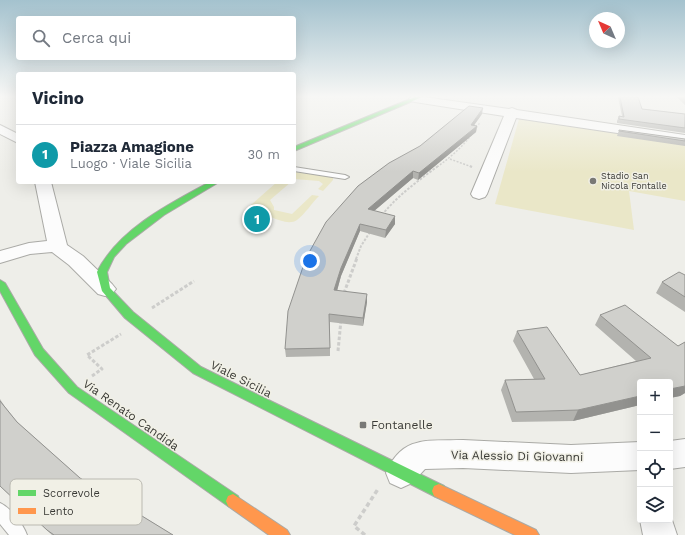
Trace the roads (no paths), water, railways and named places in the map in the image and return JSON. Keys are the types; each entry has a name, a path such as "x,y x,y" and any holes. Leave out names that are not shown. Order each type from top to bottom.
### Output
{"street":[{"path":"296,148 359,122"},
{"path":"479,194 508,122"},
{"path":"578,122 685,138"},
{"path":"0,129 16,138"},
{"path":"43,184 58,248"},
{"path":"105,289 102,272 112,254 142,229 174,206 212,184"},
{"path":"0,257 26,249 43,247 58,248 71,256 105,289"},
{"name":"Via Renato Candida","path":"0,285 40,352 74,390 282,535"},
{"name":"Viale Sicilia","path":"105,289 137,321 197,370 396,471 531,535"},
{"name":"Via Alessio Di Giovanni","path":"396,471 418,455 463,454 571,459 637,456"},
{"path":"657,523 660,535"}],"lane":[{"path":"296,169 345,177"},
{"path":"0,511 10,524"},
{"path":"11,525 19,535"}],"place":[{"name":"Stadio San Nicola Fontalle","path":"593,181"},
{"name":"Piazza Amagione","path":"257,219"},
{"name":"Fontanelle","path":"363,425"}]}
